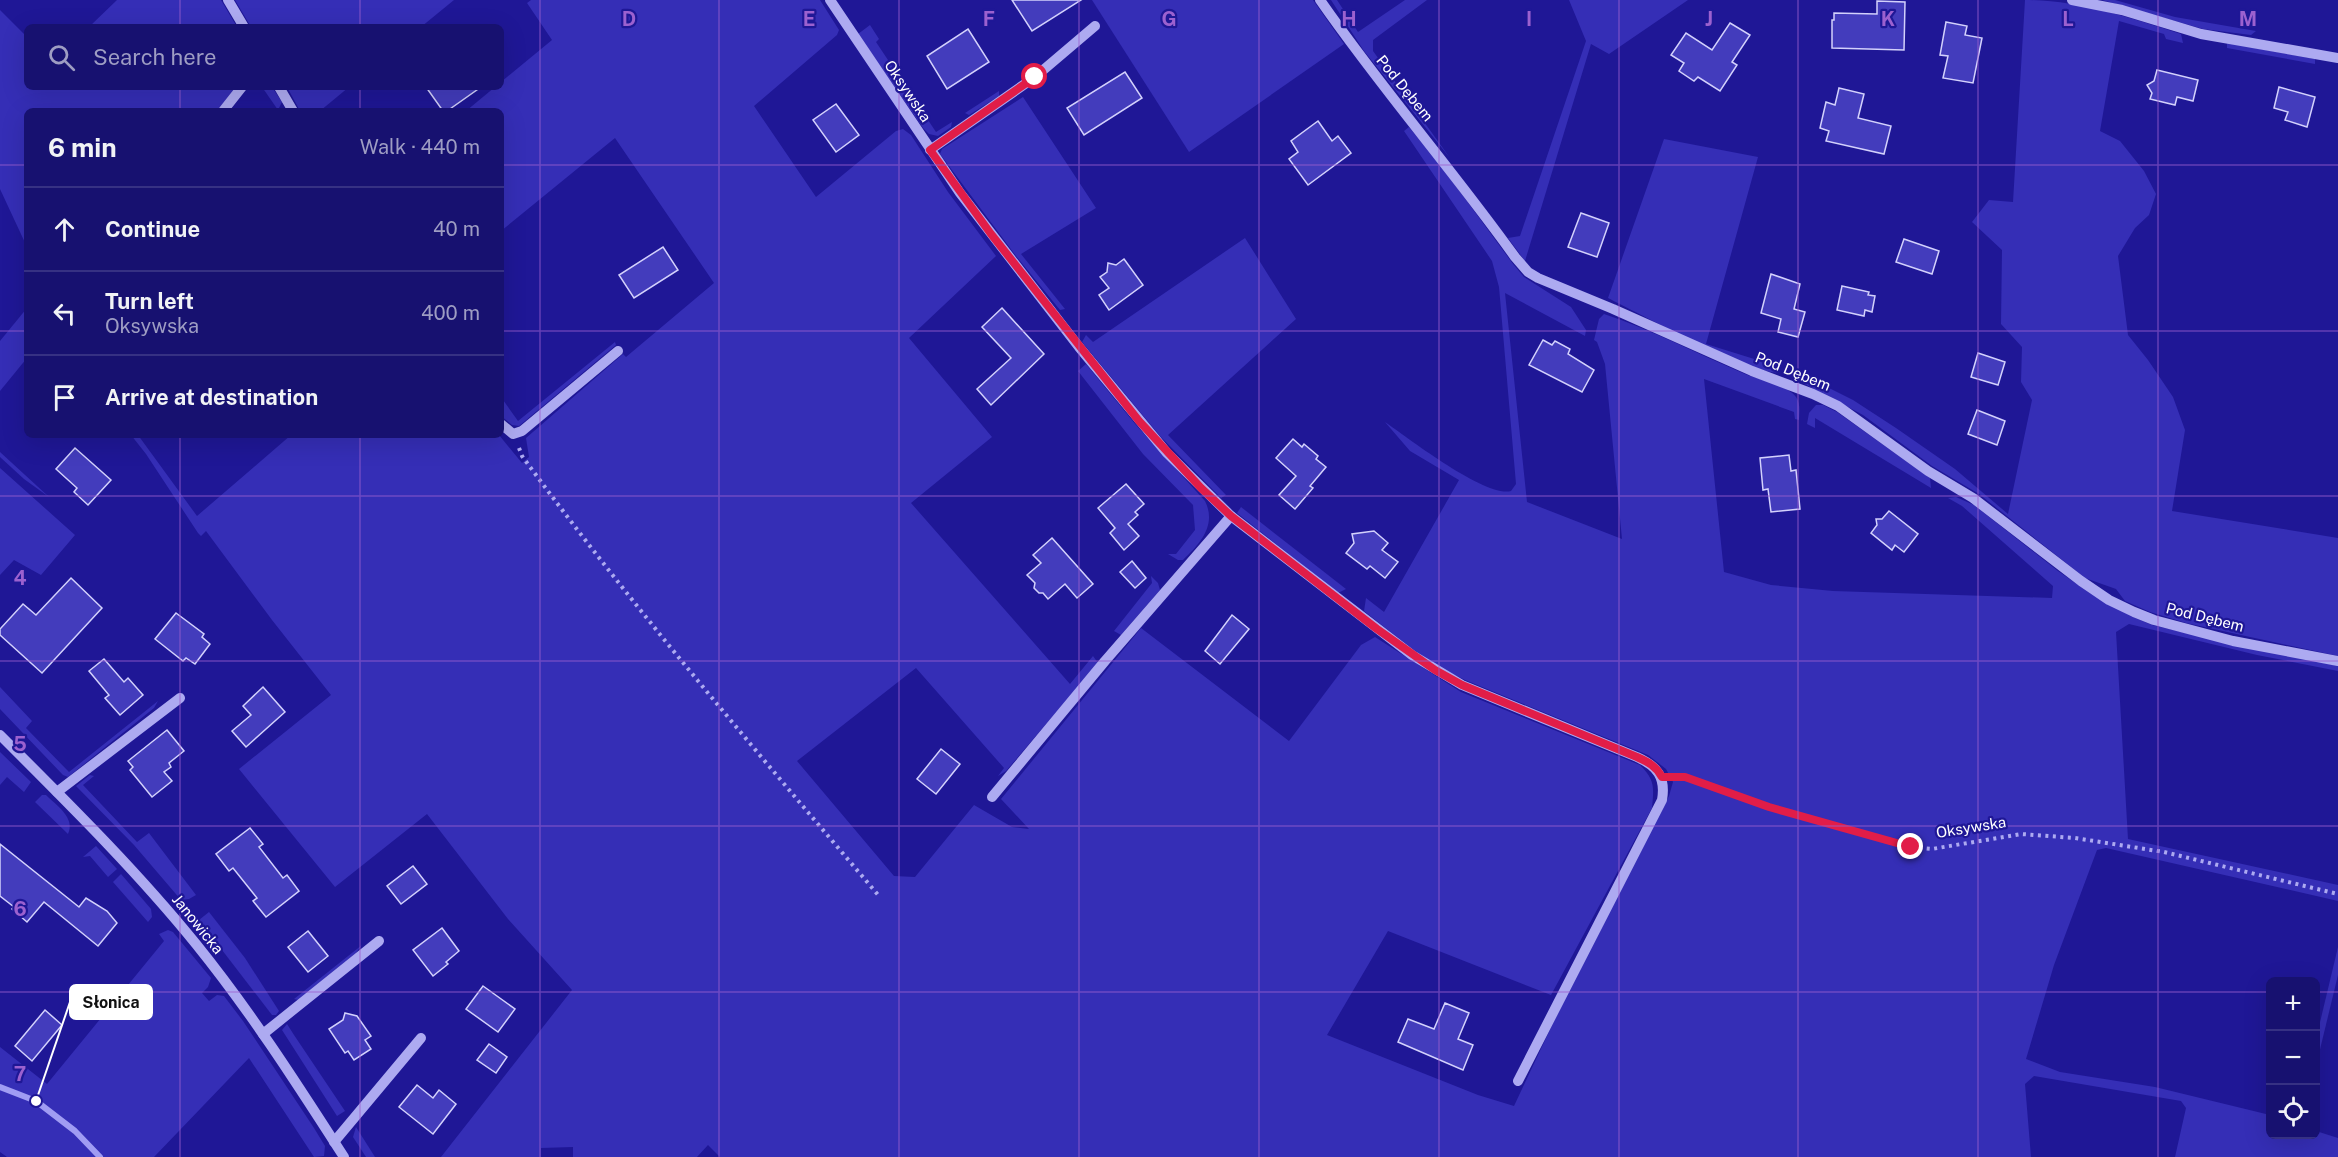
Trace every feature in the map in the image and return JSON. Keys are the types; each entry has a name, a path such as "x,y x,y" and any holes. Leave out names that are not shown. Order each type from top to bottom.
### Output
{"street":[{"path":"228,0 242,24"},
{"name":"Oksywska","path":"830,0 930,150 991,234 1139,421 1201,488 1231,516 1377,629 1435,670 1462,685 1649,763 1658,770 1662,777"},
{"name":"Pod Dębem","path":"1320,0 1350,44 1397,105 1436,150 1515,257 1538,278 1838,406 1928,471 1982,505 2109,600 2134,612 2154,620 2233,641 2338,661"},
{"path":"2072,0 2122,10 2201,34 2338,58"},
{"path":"930,150 1035,77 1095,26"},
{"path":"225,108 240,90"},
{"path":"281,90 291,108"},
{"path":"504,426 513,434 522,431 618,351"},
{"path":"992,797 1105,661 1231,516"},
{"path":"57,792 180,698"},
{"name":"Janowicka","path":"0,735 110,846 170,913 222,977 263,1034 344,1157"},
{"path":"1518,1081 1662,800 1664,788 1662,777"},
{"path":"263,1034 379,941"},
{"path":"334,1142 421,1038"}],"path":[{"path":"513,434 522,456 586,543 756,752 879,896"},
{"name":"Oksywska","path":"1662,777 1685,777 1769,807 1911,847 1932,849 2021,834 2075,838 2164,852 2338,894"}],"shaded area":[{"path":"117,0 221,0 235,24 92,24"},
{"path":"235,0 454,0 425,24 249,24"},
{"path":"531,0 820,0 839,30 837,35 754,106 816,197 896,131 903,129 911,135 948,192 996,256 909,338 992,437 911,503 1070,684 1093,656 1098,663 1006,771 998,776 1004,768 916,668 797,761 894,876 915,877 974,805 1012,827 1029,829 1001,799 1141,628 1289,741 1361,645 1375,637 1461,692 1640,765 1651,780 1652,808 1551,995 1388,931 1327,1035 1478,1095 1514,1106 1554,1021 1669,796 1673,782 1666,769 1648,755 1440,668 1364,611 1366,598 1384,612 1459,480 1410,451 1385,422 1428,453 1484,485 1499,491 1511,491 1516,484 1499,287 1492,261 1404,131 1409,127 1439,163 1524,277 1571,307 1586,330 1585,336 1505,293 1527,502 1622,539 1605,364 1597,342 1594,340 1599,319 1604,314 1786,389 1798,400 1799,420 1795,419 1794,412 1704,379 1724,572 1771,585 1833,591 2052,598 2053,586 1962,506 1948,498 1956,497 1974,505 2058,571 2090,593 2131,616 2152,625 2338,666 2338,671 2257,655 2129,624 2116,632 2128,839 2338,885 2338,901 2106,848 2097,850 2054,965 2026,1059 2060,1072 2155,1087 2266,1114 2266,1139 2320,1139 2320,1132 2338,1138 2338,1157 2175,1157 2186,1108 2181,1101 2034,1076 2025,1084 2031,1157 720,1157 708,1145 697,1157 573,1157 573,1147 541,1148 541,1157 441,1157 572,990 508,919 427,814 335,887 239,769 331,695 206,531 201,536 198,533 133,438 140,438 197,516 288,438 501,438 522,463 529,457 526,438 623,354 626,357 714,283 615,138 504,229 504,108 470,108 491,90 504,90 504,80 552,40 527,3"},
{"path":"1092,0 1313,0 1344,44 1189,152"},
{"path":"1331,0 1337,0 1358,32 1405,0 1427,0 1373,40 1373,51 1450,158 1364,51"},
{"path":"1569,0 1688,0 1609,54 1591,44 1525,261 1508,238 1520,236 1586,41"},
{"path":"2025,0 2084,7 2181,34 2183,43 2166,39 2164,34 2119,21 2100,131 2120,141 2144,171 2156,194 2149,215 2135,228 2118,256 2128,335 2173,397 2185,430 2172,511 2338,538 2338,656 2186,623 2150,612 2125,601 2116,589 2085,578 1979,494 1932,466 1863,415 1799,381 1801,374 1853,400 1955,469 2008,514 2032,400 2021,382 2022,347 2001,324 2002,250 1972,222 1989,200 2013,202"},
{"path":"2102,0 2115,0 2175,17 2256,31 2251,35 2203,29"},
{"path":"0,10 24,34 24,90 234,90 220,108 24,108 24,241 0,189"},
{"path":"870,25 879,39 876,42 936,132 952,122 951,127 938,136 929,134 923,128 858,34"},
{"path":"2227,43 2315,59 2315,64 2227,48"},
{"path":"264,90 274,90 282,102 277,108"},
{"path":"289,90 345,90 324,108 298,108"},
{"path":"999,91 999,96 969,115 965,113"},
{"path":"1023,97 1096,208 1021,254 1065,309 1060,310 1016,256 940,154 942,149"},
{"path":"1664,139 1758,157 1706,344 1780,367 1779,372 1767,371 1723,355 1608,298"},
{"path":"1245,238 1296,319 1168,435 1226,495 1221,498 1160,436 1082,342 1086,335 1093,342"},
{"path":"24,312 24,362 0,391 0,341"},
{"path":"615,342 616,345 519,426 512,425 504,418 504,401 518,421"},
{"path":"1086,364 1136,425 1205,501 1209,518 1208,526 1201,541 1183,560 1178,560 1168,554 1176,554 1195,530 1193,505 1143,454 1078,371"},
{"path":"1816,405 1823,405 1837,412 1930,478 1931,488 1815,418 1815,428 1807,424 1809,413"},
{"path":"0,452 49,497 24,479 0,457"},
{"path":"0,468 75,535 41,575 14,560 0,575"},
{"path":"1241,507 1346,589 1338,593 1237,513"},
{"path":"1151,576 1158,583 1160,590 1121,635 1114,631 1152,583"},
{"path":"0,687 32,721 26,728 69,772 158,701 154,708 68,777 63,775 0,709"},
{"path":"0,752 31,782 24,792 7,777 0,785"},
{"path":"90,775 94,776 83,785 137,842 149,833 196,895 181,900 134,845 76,786"},
{"path":"42,795 46,795 67,817 70,828 68,834 35,802"},
{"path":"96,846 117,869 108,877 90,856 83,857"},
{"path":"121,874 151,909 152,917 148,922 113,882"},
{"path":"209,912 245,958 279,1011 276,1015 272,1015 199,920"},
{"path":"168,930 173,932 211,978 208,987 202,993 209,1001 217,995 224,996 243,1021 325,1146 324,1156 314,1157 249,1058 154,1157 7,1157 0,1152 0,1047 47,1084 164,941 159,934"},
{"path":"362,945 355,954 298,1000 294,999"},
{"path":"2338,947 2338,975 2320,1049 2320,1022"},
{"path":"287,1024 345,1111 337,1116 282,1030"},
{"path":"356,1127 375,1157 366,1157 353,1137"}],"building":[{"path":"1012,0 1081,0 1032,31"},
{"path":"1877,1 1905,2 1904,50 1832,48 1834,13 1877,14"},
{"path":"1946,22 1967,26 1965,35 1982,38 1973,83 1943,78 1948,56 1940,55"},
{"path":"1730,23 1750,35 1732,62 1737,65 1720,91 1698,77 1694,81 1679,71 1684,63 1671,55 1686,33 1712,50"},
{"path":"968,29 989,62 947,89 927,56"},
{"path":"2157,70 2198,80 2193,101 2177,97 2175,105 2150,99 2152,93 2147,85 2154,81"},
{"path":"1125,72 1142,98 1084,135 1067,108"},
{"path":"2279,87 2315,97 2307,127 2285,120 2288,112 2274,108"},
{"path":"1839,88 1864,94 1858,118 1891,126 1884,154 1826,141 1829,131 1820,128 1826,102 1835,105"},
{"path":"428,90 477,90 451,108 441,108"},
{"path":"836,104 859,135 836,152 813,120"},
{"path":"1318,121 1332,141 1338,136 1351,153 1308,185 1289,159 1298,152 1291,141"},
{"path":"1581,213 1609,223 1597,257 1568,247"},
{"path":"1904,239 1939,251 1932,274 1896,262"},
{"path":"663,247 678,270 634,298 619,275"},
{"path":"1124,259 1143,285 1109,310 1099,295 1109,288 1100,277 1107,272 1108,263 1116,265"},
{"path":"1771,274 1800,284 1794,309 1805,312 1798,337 1778,332 1781,319 1761,313"},
{"path":"1842,286 1869,292 1868,295 1875,296 1872,312 1865,310 1864,316 1837,310"},
{"path":"1002,308 1044,354 991,405 977,389 1011,358 982,327"},
{"path":"1543,340 1552,345 1555,341 1570,349 1568,354 1594,370 1582,392 1529,365"},
{"path":"1978,353 2005,362 1998,385 1971,377"},
{"path":"1977,410 2005,421 1997,445 1968,434"},
{"path":"1293,439 1302,447 1304,444 1318,456 1316,459 1326,467 1310,486 1313,488 1295,509 1279,495 1296,476 1276,458"},
{"path":"75,448 111,480 88,505 74,492 77,488 56,469"},
{"path":"1789,455 1791,471 1796,470 1800,509 1771,512 1768,489 1763,490 1760,458"},
{"path":"1126,484 1144,504 1135,512 1138,515 1128,524 1139,536 1124,550 1110,533 1115,528 1098,508"},
{"path":"1889,511 1918,534 1904,552 1895,545 1892,550 1871,533 1877,525 1876,519 1882,519"},
{"path":"1374,531 1388,543 1382,550 1398,562 1385,578 1370,566 1367,569 1346,553 1354,543 1352,534"},
{"path":"1052,538 1093,584 1077,598 1065,584 1048,599 1034,588 1035,583 1027,575 1041,563 1033,555"},
{"path":"1132,561 1146,578 1135,588 1120,572"},
{"path":"71,578 102,608 42,673 0,635 0,629 23,604 36,615"},
{"path":"176,613 204,634 202,637 210,644 195,664 186,658 183,661 155,639"},
{"path":"1232,615 1249,629 1220,664 1205,651"},
{"path":"104,659 124,682 128,678 143,695 120,715 105,698 109,695 89,671"},
{"path":"263,687 285,712 246,747 232,731 251,715 243,706"},
{"path":"167,730 184,751 169,763 171,767 164,772 172,781 152,797 130,770 133,767 128,761"},
{"path":"941,749 960,764 936,794 917,779"},
{"path":"250,828 263,844 259,847 283,878 287,875 299,891 266,917 253,901 257,898 233,868 229,871 216,854"},
{"path":"0,844 79,907 86,898 107,911 117,923 98,946 44,902 27,922 12,909 14,907 0,896"},
{"path":"413,866 427,884 401,904 387,886"},
{"path":"442,928 459,951 433,976 413,950"},
{"path":"308,931 328,956 308,972 288,947"},
{"path":"483,986 515,1009 498,1032 466,1009"},
{"path":"1445,1003 1469,1013 1458,1039 1473,1045 1463,1070 1398,1042 1408,1019 1434,1029"},
{"path":"45,1010 62,1025 32,1061 15,1046"},
{"path":"345,1013 357,1016 371,1036 365,1040 371,1049 354,1060 348,1051 345,1053 329,1029 343,1020"},
{"path":"489,1044 507,1057 496,1073 477,1060"},
{"path":"417,1085 433,1098 439,1090 456,1104 433,1134 399,1107"}],"waterway":[{"path":"0,1087 36,1101 75,1131 100,1157"}],"place":[{"name":"Słonica","path":"36,1101"}],"route":[{"path":"1035,77 930,150 991,234 1139,421 1167,453 1231,516 1412,655 1462,685 1637,757 1658,770 1662,777 1685,777 1769,807 1911,847"}]}
